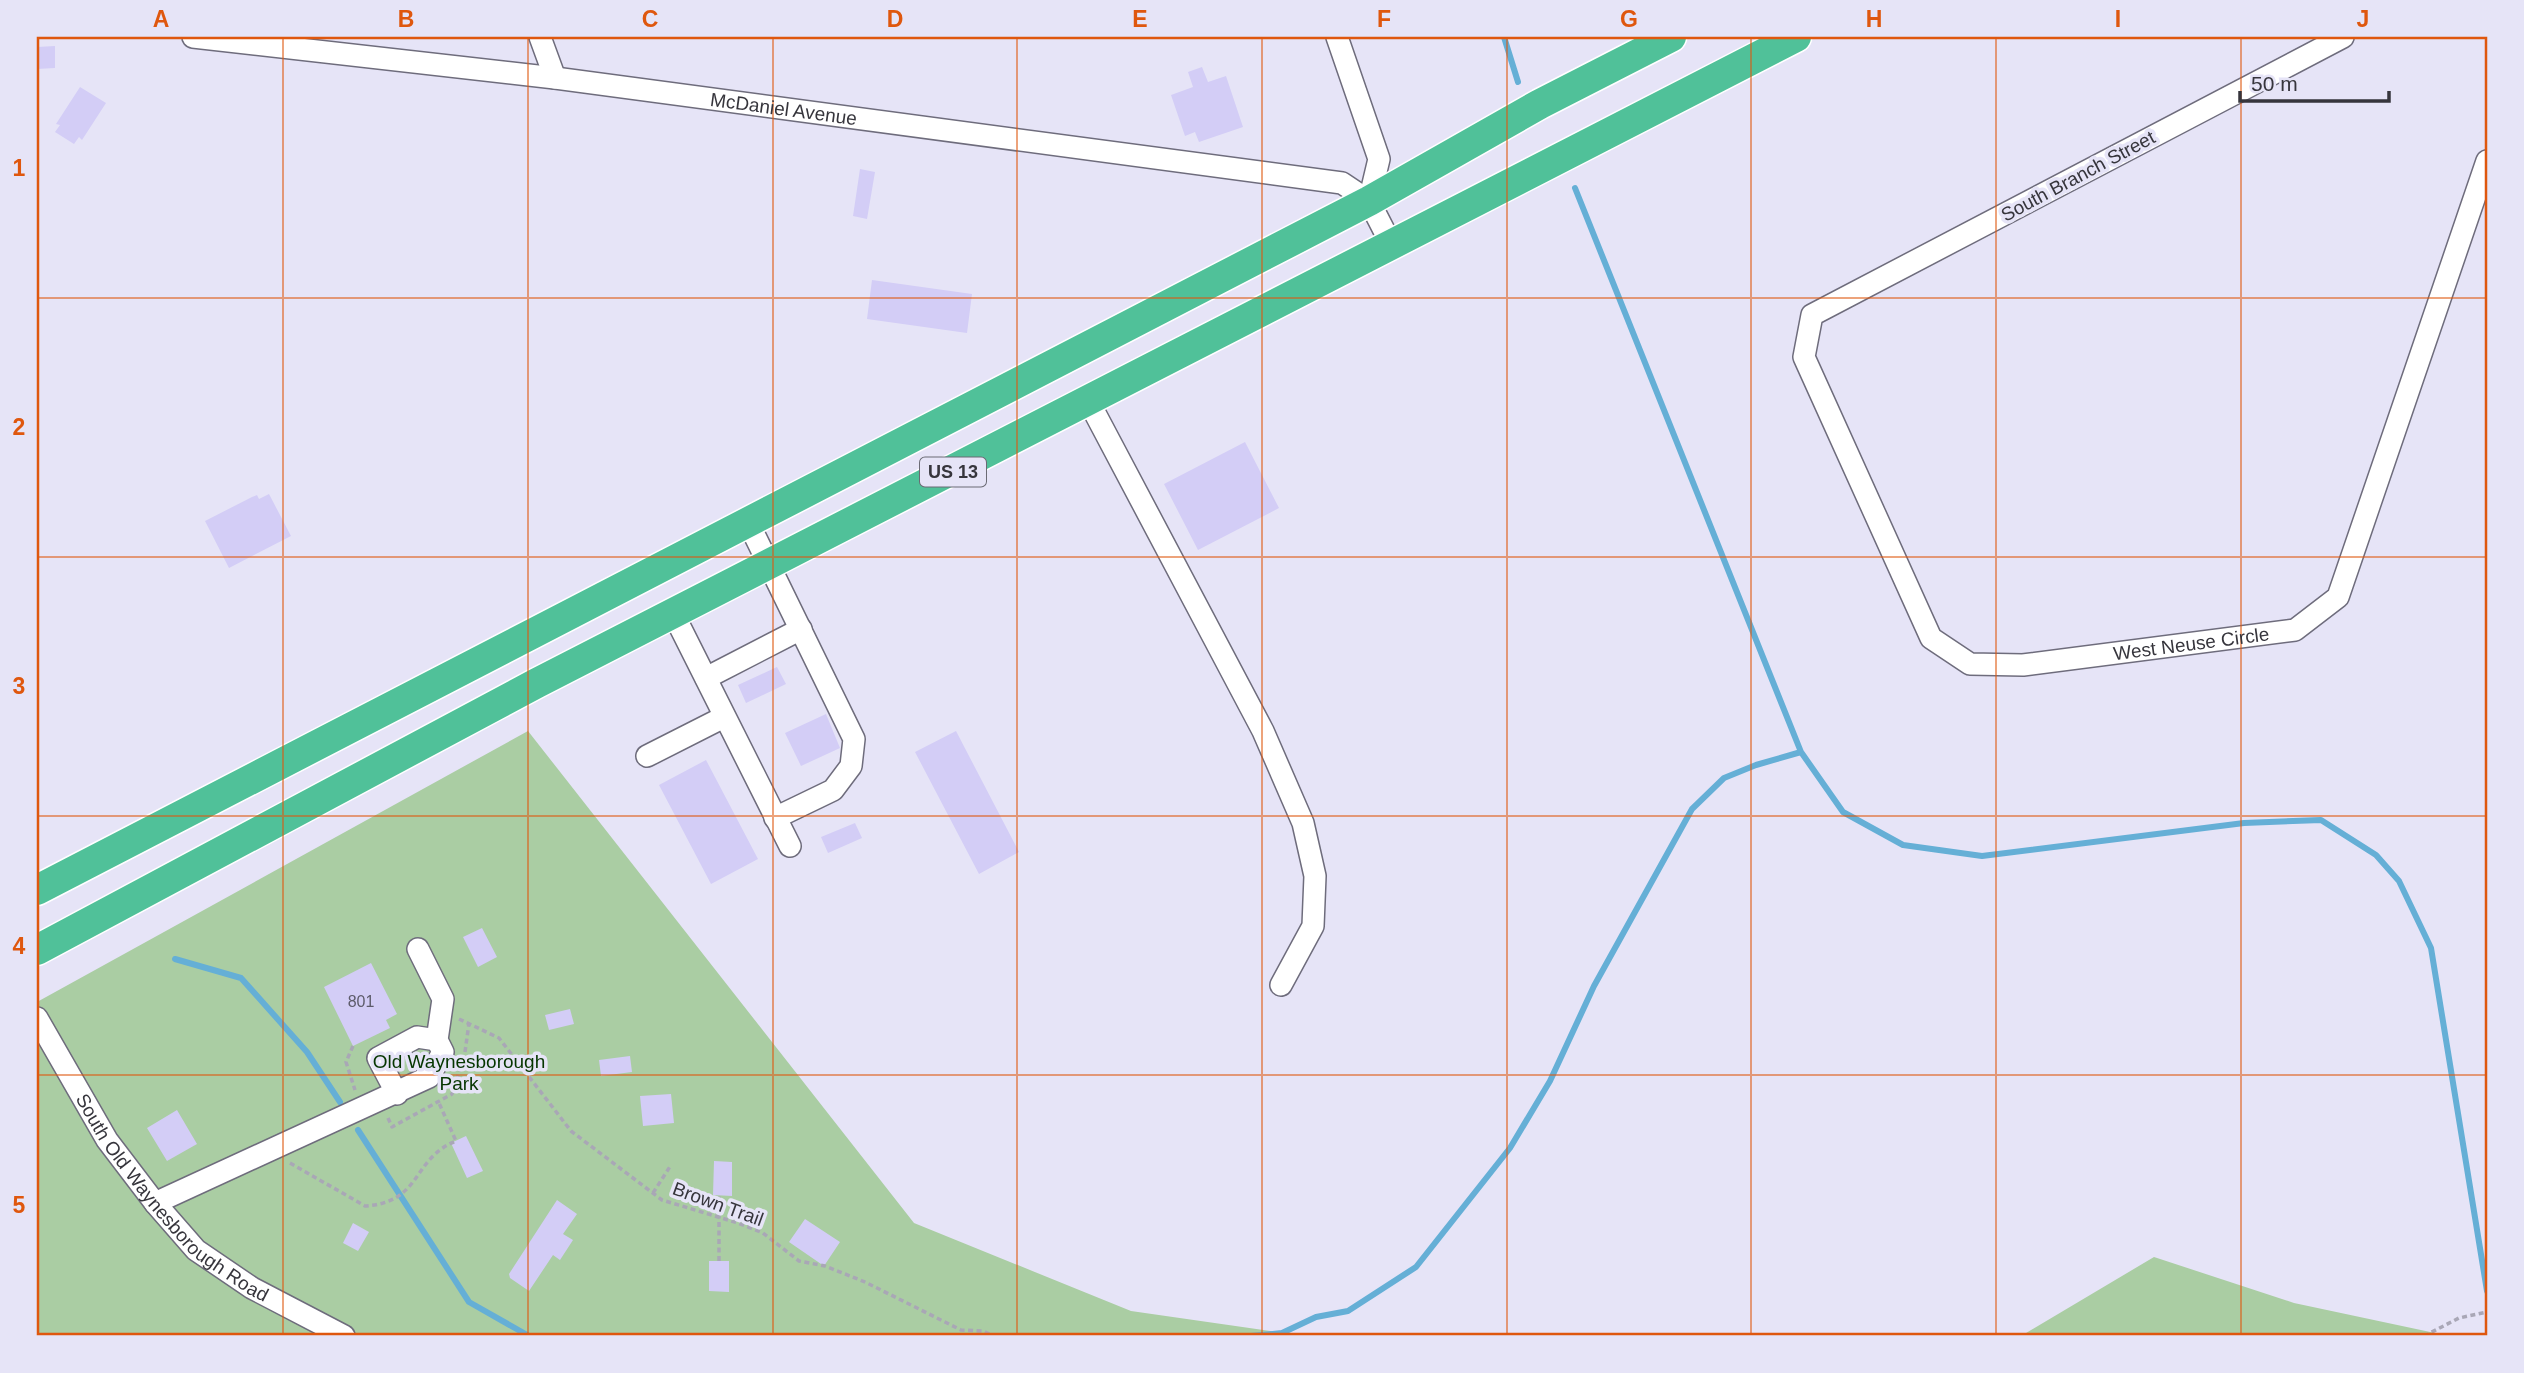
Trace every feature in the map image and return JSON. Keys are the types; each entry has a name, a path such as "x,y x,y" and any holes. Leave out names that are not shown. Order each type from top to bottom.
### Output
{"highway":[{"name":"US 13","path":"37,950 673,613 770,566 1796,37"},
{"name":"US 13","path":"37,890 1369,201 1540,104 1664,38"}],"street":[{"name":"McDaniel Avenue","path":"193,37 555,78 1342,183 1369,201"},
{"path":"540,37 555,78"},
{"path":"1338,37 1380,159 1369,201 1391,244"},
{"name":"South Branch Street","path":"1812,314 2343,37"},
{"name":"West Neuse Circle","path":"1812,314 1804,357 1931,638 1970,664 2023,665 2295,630 2338,597 2487,161"},
{"path":"1089,402 1263,731 1303,823 1315,876 1313,926 1281,985"},
{"path":"749,524 853,739 851,766 833,790 775,818"},
{"path":"673,613 790,846"},
{"path":"706,678 801,629"},
{"path":"647,756 724,717"},
{"path":"155,1203 429,1077 439,1065 443,1052 437,1040 443,999 418,948"},
{"name":"South Old Waynesborough Road","path":"37,1018 107,1140 155,1203 196,1250 252,1288 344,1336"},
{"path":"397,1094 378,1058 417,1037 437,1040"}],"path":[{"name":"Brown Trail","path":"440,1015 465,1021 499,1038 516,1056 571,1131 662,1200 763,1233 799,1261 824,1266 865,1282 961,1330 983,1331 993,1336"},
{"path":"279,1148 284,1158 296,1168 315,1175 365,1206 395,1201 440,1149 456,1141 439,1103"},
{"path":"653,1193 671,1165"},
{"path":"719,1196 719,1261"},
{"path":"2424,1336 2469,1316 2487,1312"}],"green space":[{"name":"Old Waynesborough Park","path":"528,731 914,1223 1131,1311 1305,1336 37,1336 37,1002"},
{"path":"2154,1257 2294,1303 2449,1336 2021,1336"}],"building":[{"path":"55,46 55,68 37,69 37,47"},
{"path":"1202,67 1208,82 1226,76 1243,127 1199,142 1195,132 1185,136 1171,95 1193,87 1188,72"},
{"path":"80,87 106,103 82,140 79,137 74,144 55,132 60,125 56,124"},
{"path":"860,169 875,172 867,219 853,216"},
{"path":"872,280 972,294 967,333 867,319"},
{"path":"1245,442 1279,508 1198,550 1164,484"},
{"path":"269,494 291,536 229,568 205,521 252,497 257,495 259,499"},
{"path":"777,667 786,684 746,703 738,685"},
{"path":"826,714 840,748 801,766 785,733"},
{"path":"956,731 1019,852 979,874 915,752"},
{"path":"706,760 758,859 711,884 659,785"},
{"path":"855,823 862,838 828,853 821,837"},
{"path":"482,928 497,957 478,967 463,937"},
{"path":"371,963 397,1014 386,1020 390,1028 353,1046 324,987"},
{"path":"570,1009 574,1024 549,1030 545,1015"},
{"path":"630,1056 632,1072 601,1076 599,1060"},
{"path":"671,1094 674,1123 643,1126 640,1096"},
{"path":"177,1110 197,1144 167,1161 147,1128"},
{"path":"466,1136 483,1171 467,1178 451,1143"},
{"path":"714,1161 732,1162 732,1196 713,1195"},
{"path":"557,1200 577,1214 563,1234 573,1240 560,1260 553,1255 529,1291 510,1278 509,1274"},
{"path":"805,1219 840,1242 824,1266 789,1242"},
{"path":"353,1223 369,1232 358,1251 343,1243"},
{"path":"709,1261 729,1261 729,1292 709,1291"}],"waterway":[{"path":"1504,37 1518,82"},
{"path":"1575,188 1801,752 1843,812 1903,845 1982,856 2244,823 2321,820 2376,855 2399,881 2431,948 2487,1291"},
{"path":"1251,1336 1282,1333 1316,1317 1348,1311 1416,1267 1510,1148 1550,1081 1594,986 1692,809 1724,778 1801,752"},
{"path":"175,959 241,978 307,1052 340,1102"},
{"path":"358,1130 469,1302 529,1336"}]}
